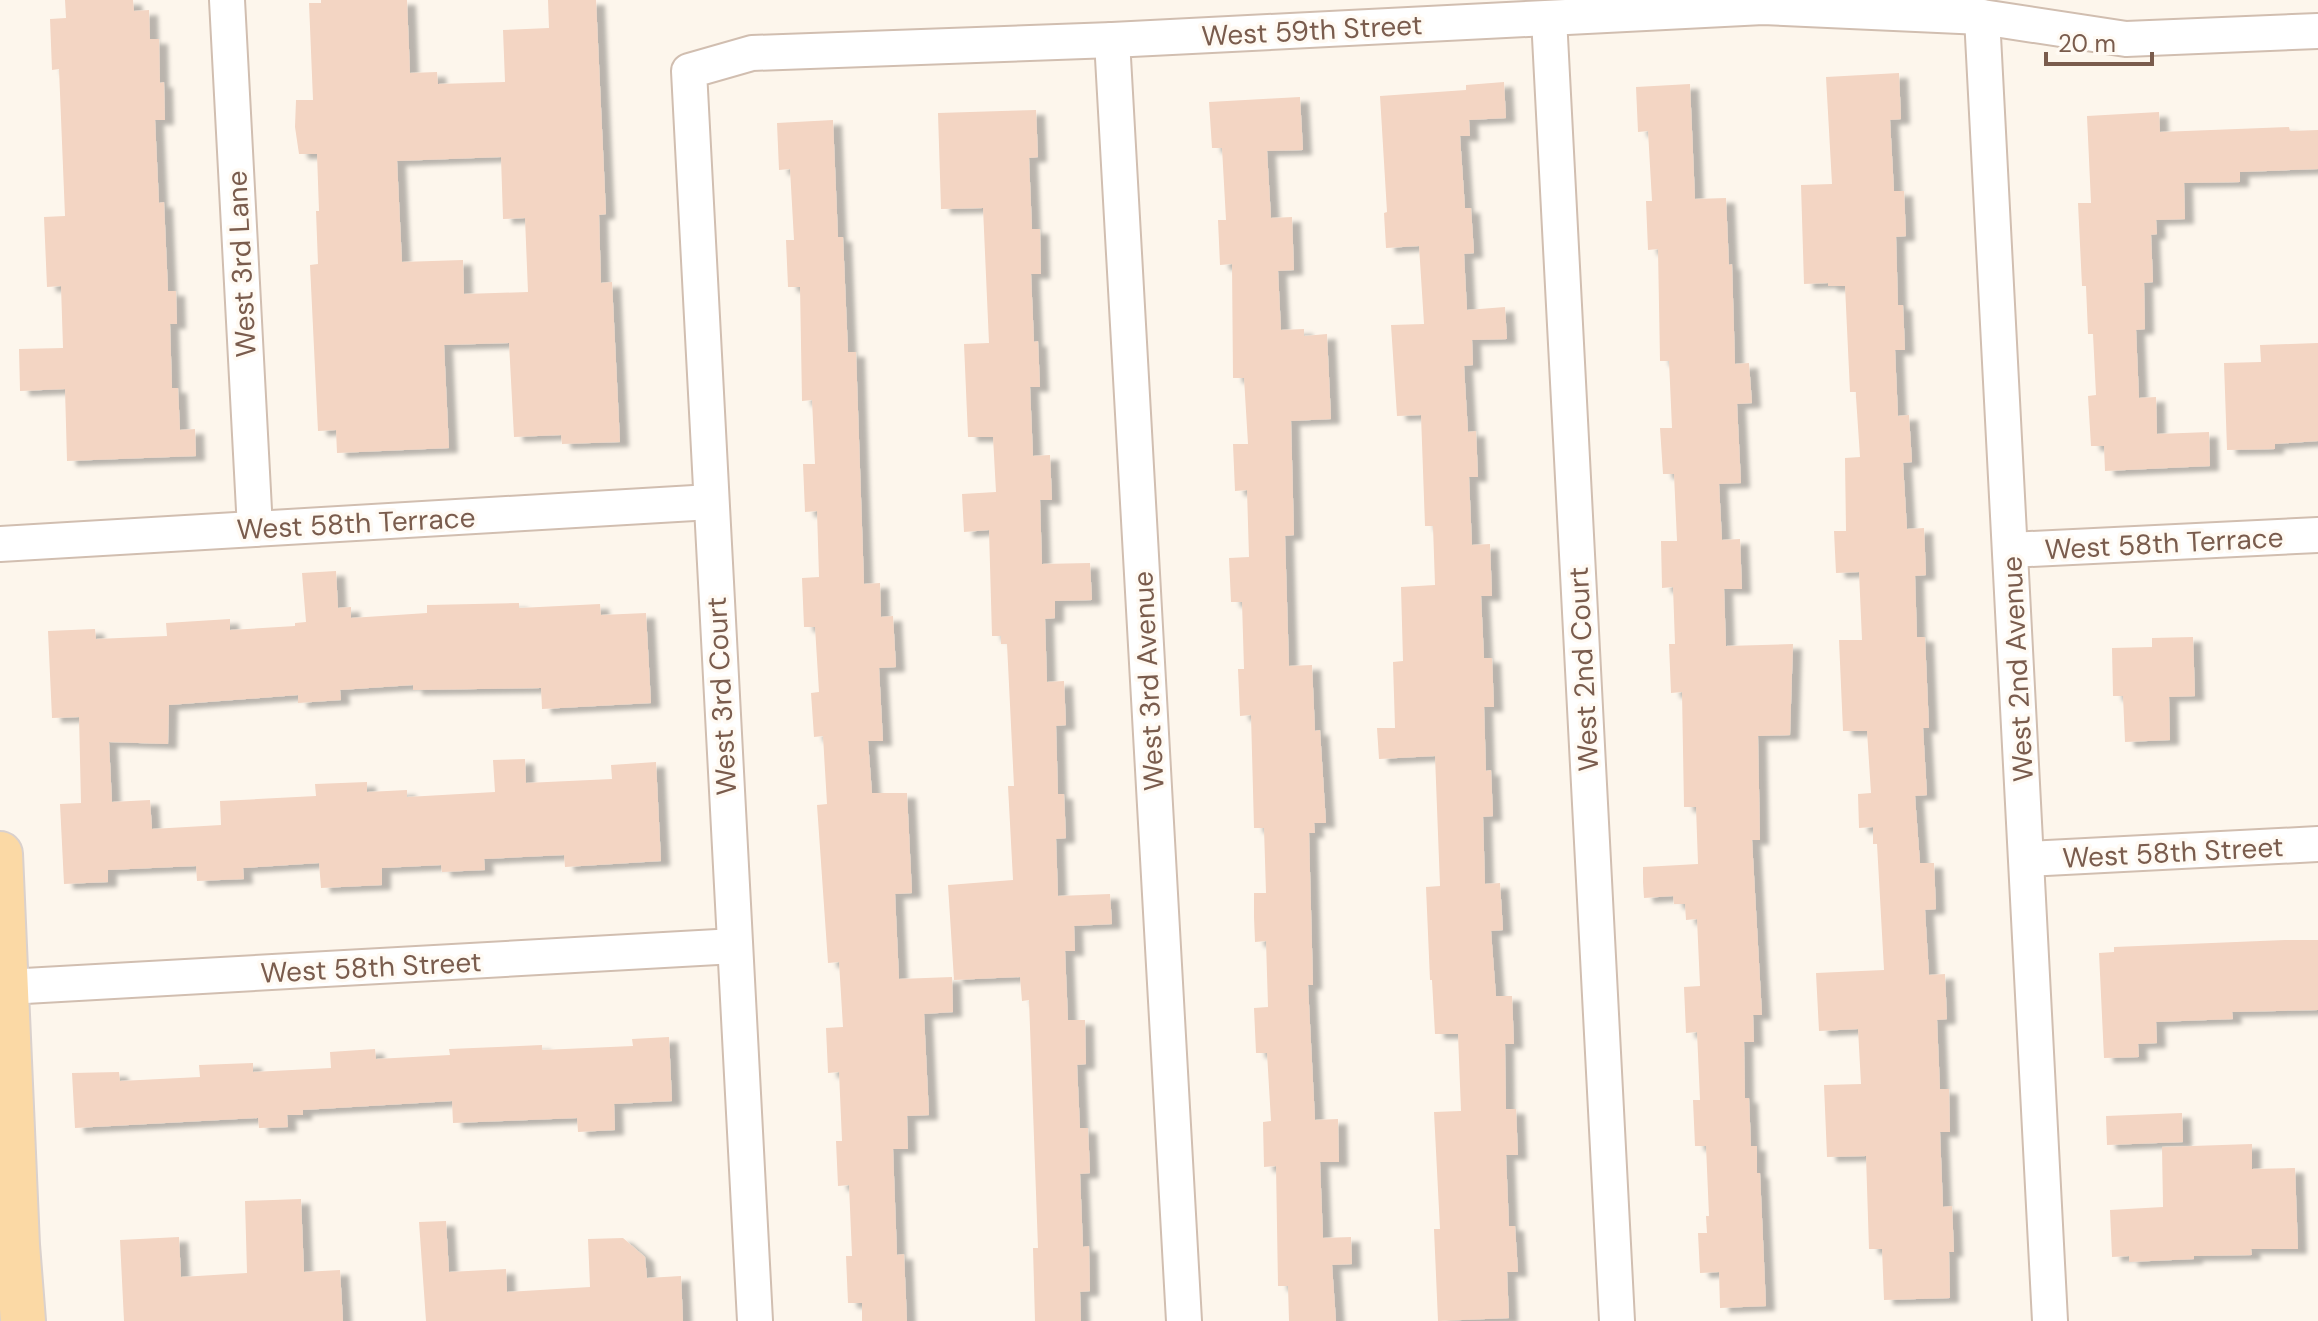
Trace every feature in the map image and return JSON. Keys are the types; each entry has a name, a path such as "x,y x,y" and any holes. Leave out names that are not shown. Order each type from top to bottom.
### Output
{"main road":[{"path":"0,854 4,987 23,1321"}],"street":[{"name":"West 3rd Lane","path":"227,0 255,529"},
{"name":"West 59th Street","path":"689,71 752,53 1112,40 1762,4 1982,17 2126,39 2318,31"},
{"name":"West 2nd Avenue","path":"1982,17 2050,1321"},
{"name":"West 2nd Court","path":"1549,18 1617,1321"},
{"name":"West 3rd Avenue","path":"1112,40 1184,1321"},
{"name":"West 3rd Court","path":"689,71 755,1321"},
{"name":"West 58th Terrace","path":"0,544 711,502"},
{"name":"West 58th Terrace","path":"2010,550 2318,535"},
{"name":"West 58th Street","path":"2028,859 2318,844"},
{"name":"West 58th Street","path":"4,987 735,946"}],"building":[{"path":"65,0 133,0 134,11 149,10 150,39 159,39 165,120 155,120 159,203 164,202 168,291 176,291 177,324 170,324 172,388 178,388 180,430 195,429 196,456 67,461 65,389 20,391 19,349 63,348 61,286 47,287 44,217 65,216 59,69 52,70 50,19 66,18"},
{"path":"321,0 407,0 410,73 437,72 438,84 505,82 503,30 549,28 548,0 596,0 606,214 599,215 601,283 612,282 620,442 562,444 561,435 514,437 509,343 444,345 449,448 337,453 336,430 318,431 310,265 318,264 317,154 299,154 295,127 296,100 313,100 309,3 321,3","holes":["501,157 503,219 525,218 528,292 464,294 463,260 402,262 397,161"]},
{"path":"1899,73 1901,119 1890,120 1894,191 1904,191 1906,236 1896,237 1898,305 1903,305 1905,350 1895,350 1898,416 1909,415 1912,462 1903,463 1907,529 1924,528 1926,575 1915,576 1917,637 1925,637 1929,728 1923,728 1927,795 1915,796 1920,863 1934,863 1936,909 1925,910 1929,975 1945,974 1947,1019 1937,1020 1940,1089 1949,1089 1950,1132 1940,1132 1943,1207 1952,1206 1954,1252 1949,1252 1950,1298 1884,1300 1882,1249 1869,1249 1866,1156 1827,1157 1824,1085 1861,1084 1858,1029 1819,1031 1816,973 1884,970 1877,844 1873,844 1873,827 1859,828 1858,794 1871,793 1867,731 1843,731 1839,640 1862,640 1859,572 1836,573 1834,531 1846,531 1845,458 1860,457 1856,392 1850,392 1845,286 1804,284 1801,185 1832,184 1826,77"},
{"path":"1504,82 1506,118 1469,120 1470,136 1460,136 1465,208 1471,208 1474,253 1464,254 1467,310 1505,307 1507,339 1472,340 1473,365 1464,366 1468,432 1476,431 1478,477 1469,477 1472,545 1490,544 1492,596 1481,596 1484,658 1492,658 1494,707 1484,707 1486,771 1491,770 1493,816 1483,817 1485,884 1500,883 1503,930 1491,931 1496,996 1512,996 1514,1044 1505,1044 1506,1109 1516,1109 1518,1155 1506,1155 1509,1226 1515,1226 1518,1272 1507,1272 1509,1318 1438,1321 1434,1229 1440,1229 1434,1112 1461,1111 1458,1034 1435,1034 1430,980 1426,887 1440,886 1435,756 1379,759 1377,728 1395,728 1393,662 1403,661 1401,587 1435,585 1433,526 1425,526 1421,415 1397,416 1391,325 1424,324 1419,246 1386,248 1384,213 1387,212 1380,96 1466,90 1466,85"},
{"path":"1690,84 1695,199 1726,198 1729,265 1732,264 1735,364 1749,363 1752,403 1737,404 1741,483 1719,484 1722,540 1740,539 1742,589 1724,589 1726,646 1793,644 1790,735 1758,736 1760,840 1752,840 1762,1015 1753,1015 1754,1042 1744,1042 1745,1098 1749,1098 1751,1146 1757,1146 1757,1173 1760,1173 1766,1306 1720,1308 1719,1272 1700,1273 1698,1233 1707,1233 1706,1216 1709,1216 1706,1146 1695,1146 1693,1100 1700,1100 1697,1032 1686,1033 1684,987 1700,986 1697,919 1686,920 1685,904 1674,904 1673,896 1644,898 1643,882 1643,867 1698,864 1696,807 1684,807 1682,692 1671,693 1669,644 1675,644 1673,587 1662,588 1661,541 1677,541 1674,474 1663,474 1660,428 1672,428 1669,361 1660,361 1658,249 1648,250 1646,201 1652,201 1648,131 1638,132 1636,87"},
{"path":"1300,97 1303,150 1267,151 1271,218 1292,217 1294,270 1278,271 1281,330 1304,329 1304,336 1327,334 1331,419 1291,421 1294,535 1285,536 1289,666 1312,665 1315,731 1320,730 1326,823 1314,823 1315,833 1309,833 1313,985 1308,985 1315,1120 1338,1119 1339,1162 1320,1162 1323,1238 1351,1237 1352,1264 1332,1265 1336,1321 1289,1321 1288,1286 1278,1286 1276,1166 1264,1167 1263,1122 1271,1121 1267,1053 1256,1053 1254,1008 1268,1007 1266,941 1255,942 1254,893 1266,893 1264,828 1254,828 1251,715 1240,716 1238,669 1244,669 1242,602 1231,602 1229,558 1249,557 1247,490 1235,491 1233,444 1248,444 1244,378 1233,378 1232,264 1220,265 1218,220 1226,220 1222,148 1212,148 1209,102"},
{"path":"1036,110 1038,157 1029,158 1032,229 1040,229 1041,274 1031,274 1034,342 1038,341 1040,387 1030,387 1033,456 1050,455 1052,500 1040,500 1042,564 1090,563 1092,600 1055,601 1055,618 1045,619 1047,682 1064,681 1066,725 1056,726 1058,794 1064,794 1066,838 1056,839 1058,896 1110,894 1112,924 1074,926 1075,951 1065,951 1068,1020 1085,1020 1086,1064 1077,1065 1080,1128 1088,1128 1090,1173 1080,1174 1083,1247 1089,1246 1090,1291 1080,1292 1081,1321 1035,1321 1033,1248 1038,1248 1029,1000 1022,1001 1020,977 954,980 948,885 1013,880 1008,786 1014,786 1007,644 1001,644 1001,636 992,636 989,530 964,532 962,494 996,492 993,437 968,437 964,344 989,343 983,208 941,209 938,113"},
{"path":"2159,112 2160,132 2289,127 2290,131 2318,130 2318,169 2240,172 2240,182 2184,183 2185,219 2156,220 2157,234 2151,235 2153,282 2144,283 2145,329 2136,330 2139,398 2156,397 2157,434 2209,432 2210,466 2105,471 2104,446 2091,446 2088,396 2096,395 2093,334 2088,334 2086,286 2082,286 2078,203 2091,203 2087,116"},
{"path":"833,120 838,237 843,237 848,352 856,352 864,584 880,583 881,617 893,616 896,667 879,668 883,741 868,741 872,793 907,793 912,893 895,894 899,979 952,977 953,1012 924,1014 929,1115 907,1116 908,1149 893,1149 897,1255 904,1254 907,1321 862,1321 862,1303 848,1303 846,1256 852,1256 849,1185 838,1186 836,1141 842,1141 839,1072 828,1073 826,1028 843,1027 839,962 828,963 817,805 827,804 823,736 814,737 811,693 819,692 815,627 804,627 802,578 819,577 817,511 805,512 803,464 815,464 812,400 802,401 800,287 788,287 786,240 794,240 790,169 779,170 777,123"},
{"path":"2318,343 2318,441 2275,444 2275,449 2227,450 2224,363 2261,362 2260,345"},
{"path":"336,571 338,608 351,607 351,618 427,613 427,605 519,603 519,608 600,604 601,615 646,613 651,703 542,709 541,688 413,690 413,685 340,690 341,700 298,703 298,695 169,705 168,744 109,742 112,802 150,800 152,829 221,825 220,801 316,796 315,784 367,782 367,792 407,790 407,797 495,792 493,760 525,759 526,783 612,779 611,765 656,762 661,861 565,867 564,855 484,859 485,870 442,872 441,865 382,868 382,885 321,888 319,863 243,868 244,879 197,881 196,866 108,870 108,882 64,884 60,804 81,803 79,717 52,718 48,631 95,629 96,639 167,636 166,623 230,619 230,630 295,626 295,623 306,622 302,573"},
{"path":"2193,637 2195,696 2169,697 2170,740 2125,742 2123,696 2113,696 2112,648 2152,647 2152,638"},
{"path":"2318,940 2318,1010 2232,1012 2233,1019 2156,1022 2157,1043 2138,1044 2139,1057 2104,1058 2099,953 2114,952 2114,947"},
{"path":"669,1037 672,1101 614,1104 615,1130 578,1132 577,1118 453,1123 452,1101 303,1110 303,1115 287,1115 288,1127 259,1128 258,1118 75,1128 72,1073 119,1072 120,1081 200,1077 199,1065 253,1063 253,1072 331,1068 330,1052 375,1049 376,1059 450,1055 449,1049 542,1045 542,1050 633,1046 632,1039"},
{"path":"2182,1113 2183,1142 2107,1145 2106,1116"},
{"path":"2252,1144 2252,1169 2295,1168 2298,1249 2251,1249 2252,1255 2129,1262 2129,1256 2112,1257 2110,1210 2163,1207 2162,1147"},
{"path":"301,1199 304,1272 340,1270 343,1321 124,1321 120,1240 179,1237 181,1277 247,1273 245,1201"},
{"path":"446,1221 449,1272 506,1269 507,1292 590,1287 588,1239 623,1238 645,1257 647,1278 681,1276 683,1321 426,1321 419,1222"}]}
